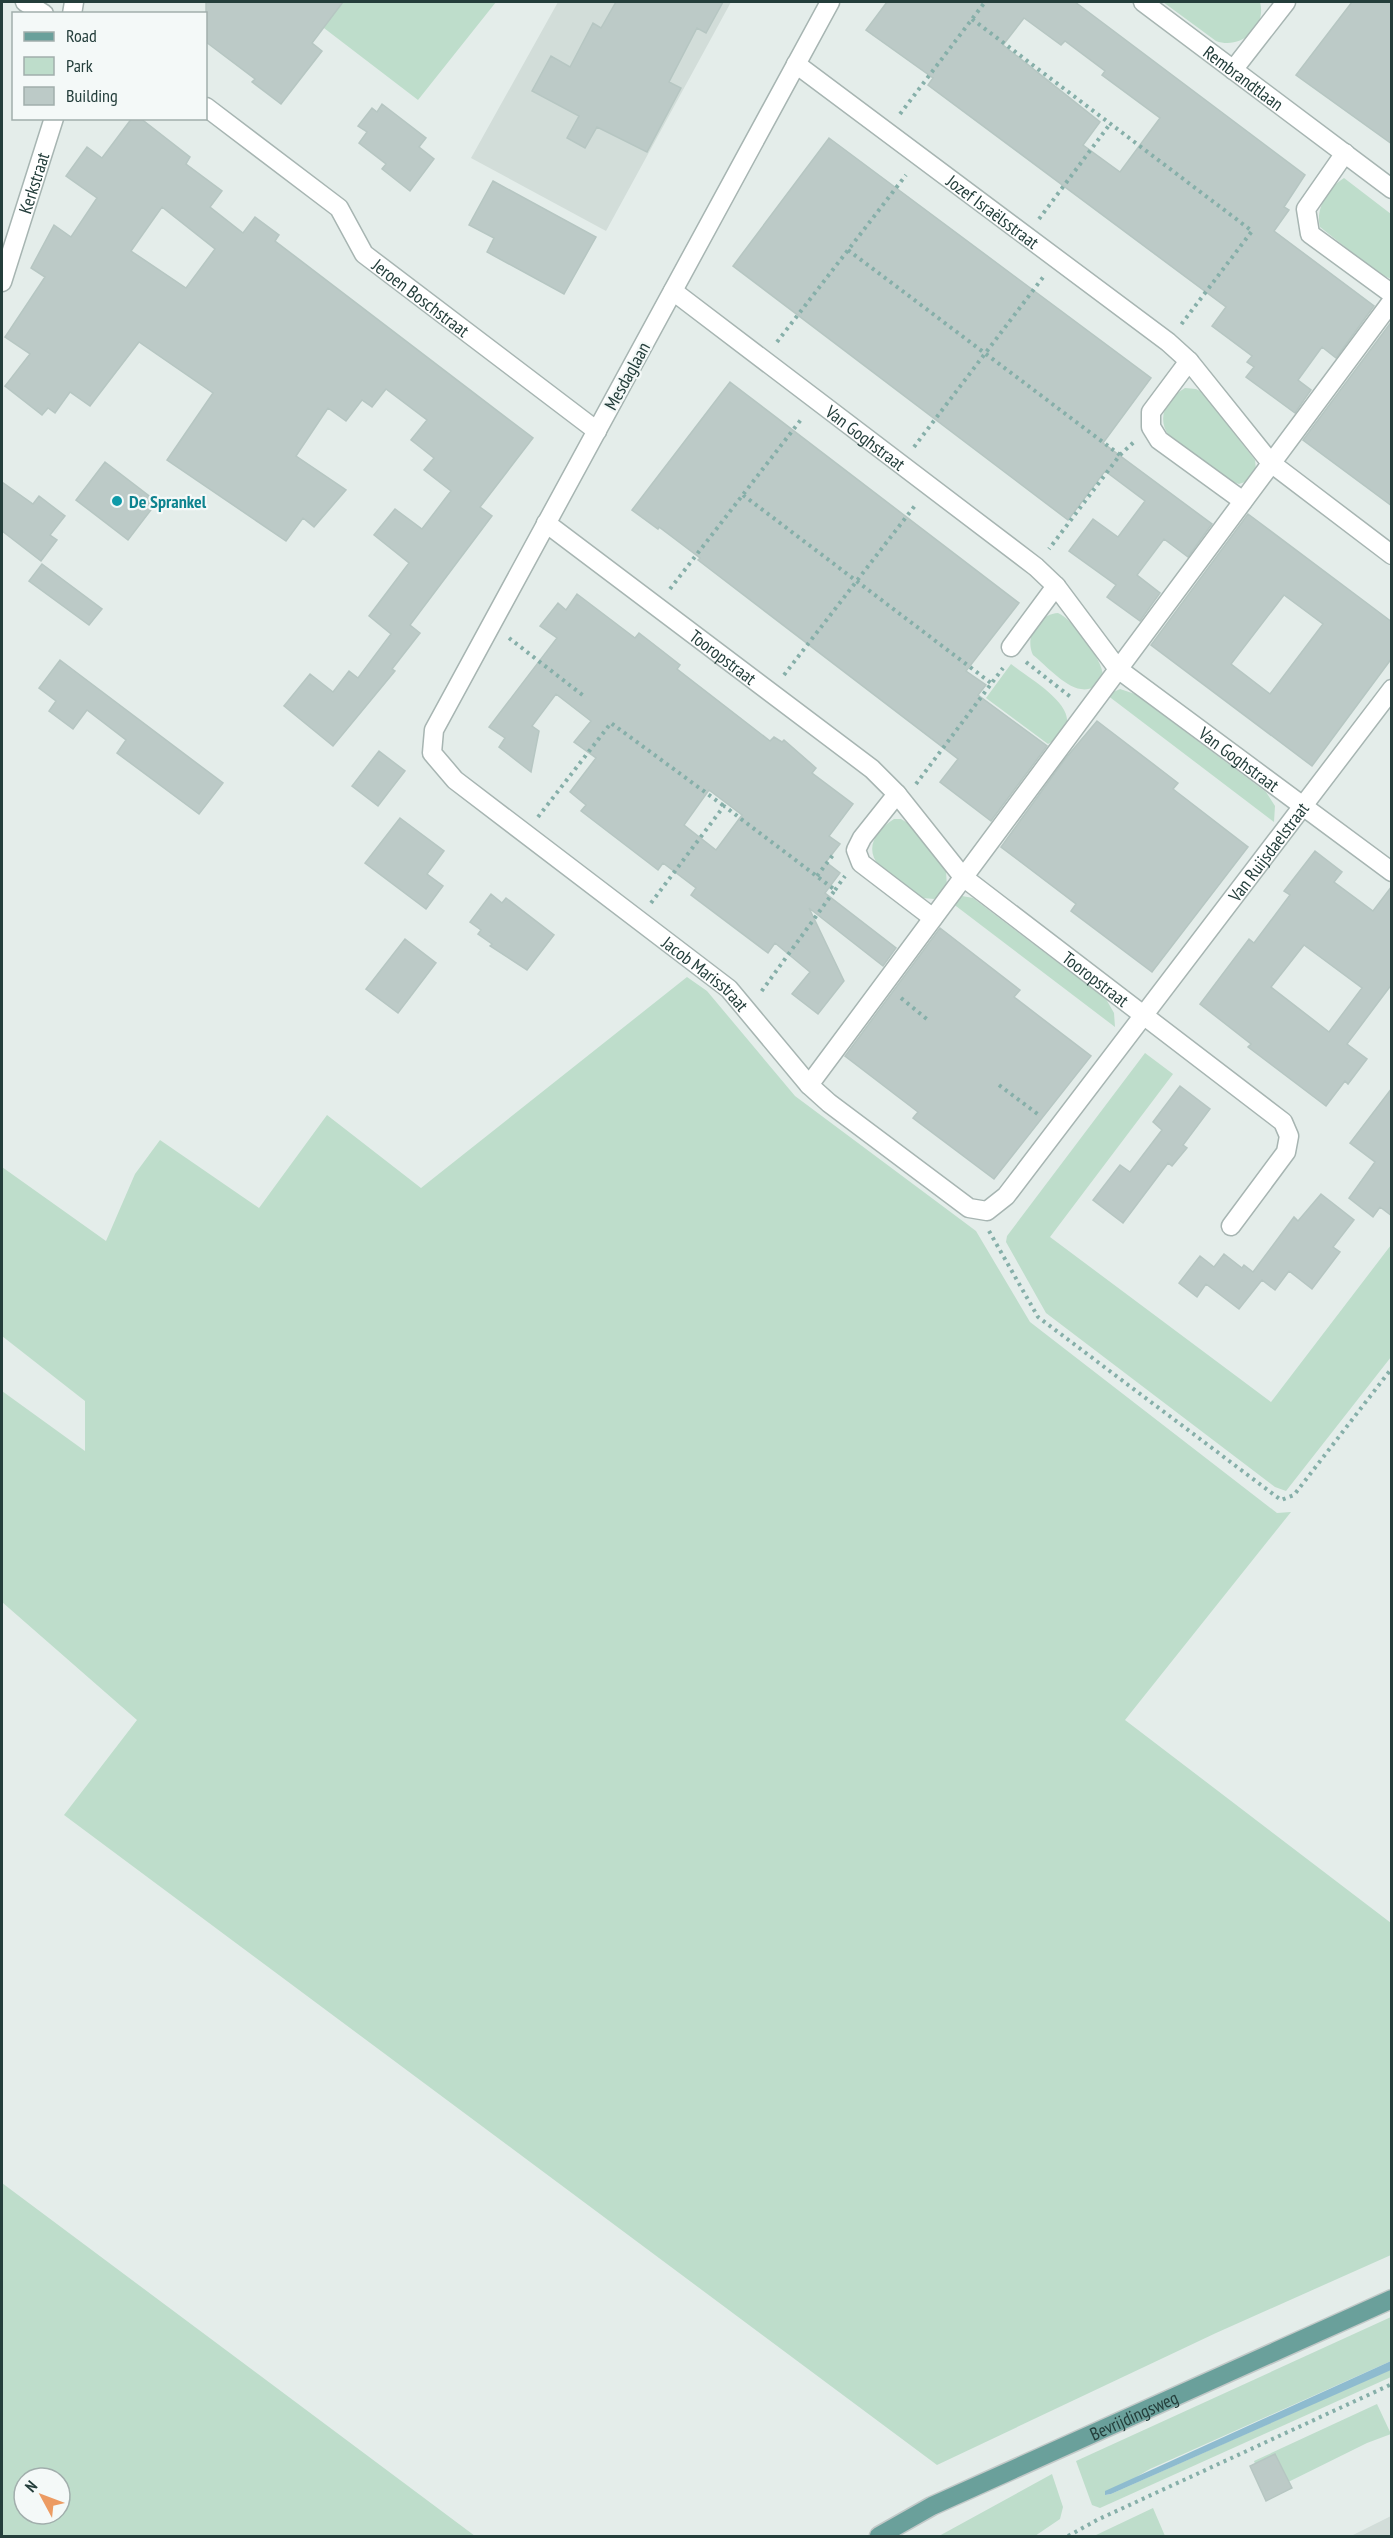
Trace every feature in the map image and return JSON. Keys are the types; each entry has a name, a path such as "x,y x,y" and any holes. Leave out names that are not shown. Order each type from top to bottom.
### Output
{"main road":[{"name":"Bevrijdingsweg","path":"879,2536 932,2506 1392,2299"}],"street":[{"path":"25,2 41,12"},
{"name":"Mesdaglaan","path":"432,753 434,730 830,2"},
{"name":"Rembrandtlaan","path":"1143,2 1392,189"},
{"path":"1233,69 1282,3"},
{"name":"Jozef Israëlsstraat","path":"796,64 1168,342 1189,361 1271,463 1392,555"},
{"name":"Jeroen Boschstraat","path":"207,107 339,208 364,254 597,431"},
{"name":"Kerkstraat","path":"2,282 53,120"},
{"path":"1345,153 1306,209 1310,234 1392,294"},
{"name":"Van Goghstraat","path":"673,291 1036,567 1056,586 1118,669 1392,872"},
{"path":"809,1085 1392,301"},
{"path":"1189,361 1151,411 1151,427 1159,440 1243,501"},
{"name":"Tooropstraat","path":"546,523 872,769 897,794 963,877 1143,1014"},
{"path":"1011,647 1056,586"},
{"name":"Van Ruijsdaelstraat","path":"987,1211 1006,1196 1392,689"},
{"name":"Jacob Marisstraat","path":"432,753 455,780 729,989 809,1085 829,1103 969,1208 987,1211"},
{"path":"897,794 862,838 856,850 861,862 933,918"},
{"path":"1143,1014 1283,1122 1289,1136 1286,1152 1231,1226"}],"path":[{"path":"887,132 985,2"},
{"path":"972,19 1252,231 1168,342"},
{"path":"1026,236 1110,123"},
{"path":"763,359 920,157"},
{"path":"848,250 1120,455 1036,567"},
{"path":"901,464 1057,259"},
{"path":"657,606 816,400"},
{"path":"771,692 930,486"},
{"path":"743,495 991,683"},
{"path":"490,627 501,632 585,697"},
{"path":"897,794 913,789 1004,667 1011,647 1072,698 1073,717 1079,722"},
{"path":"525,834 611,723 835,890 748,1011"},
{"path":"638,920 724,806"},
{"path":"817,876 833,855 842,862"},
{"path":"883,985 928,1020"},
{"path":"999,1085 1057,1128"},
{"path":"987,1211 989,1235 1038,1317 1281,1500 1294,1495 1392,1368"},
{"path":"1068,2536 1097,2520 1392,2384"}],"shaded area":[{"path":"558,2 731,2 606,231 471,158"},
{"path":"1391,2516 1391,2536 1351,2536"}],"green space":[{"path":"337,2 496,2 418,100 320,25"},
{"path":"1163,2 1260,2 1261,12 1250,35 1225,43 1216,41"},
{"path":"1344,178 1391,214 1391,279 1378,273 1320,227 1321,206 1328,193"},
{"path":"1185,388 1202,392 1255,460 1256,470 1248,481 1239,484 1233,482 1169,436 1163,422 1165,409 1178,392"},
{"path":"1058,613 1072,623 1094,652 1103,678 1095,686 1086,689 1068,684 1033,655 1030,641 1035,628 1045,617"},
{"path":"1011,664 1047,691 1058,701 1065,712 1067,723 1062,734 1048,744 986,698"},
{"path":"1120,689 1135,694 1266,792 1275,806 1274,822 1107,695"},
{"path":"894,819 901,819 911,825 946,871 947,887 934,899 923,898 879,866 872,853 877,834"},
{"path":"962,896 973,898 1106,999 1114,1013 1115,1027 952,903"},
{"path":"687,977 707,991 795,1096 976,1231 1030,1322 1277,1513 1291,1512 1125,1720 1391,1923 1391,2255 1216,2333 937,2465 64,1815 137,1720 2,1602 2,1391 85,1451 85,1401 2,1336 2,1167 106,1241 135,1174 160,1140 259,1208 327,1115 421,1188"},
{"path":"1145,1053 1173,1074 1050,1237 1271,1402 1391,1245 1391,1357 1286,1491 1275,1487 1046,1313 1006,1242 1007,1236"},
{"path":"2,2183 475,2536 2,2536"},
{"path":"1391,2317 1391,2361 1150,2469 1105,2495 1391,2369 1391,2377 1100,2508 1092,2505 1076,2461"},
{"path":"1377,2404 1391,2434 1367,2443 1266,2493 1254,2461"},
{"path":"1052,2474 1063,2507 1060,2519 1035,2536 939,2536"},
{"path":"1153,2508 1165,2536 1094,2536"}],"water":[{"path":"1391,2361 1391,2370 1105,2495 1105,2491"}],"building":[{"path":"206,2 343,2 312,43 322,51 281,104 252,82 255,79 207,43"},
{"path":"616,2 723,2 706,33 697,28 669,82 681,88 647,152 597,127 585,148 567,138 579,116 532,91 551,56 570,67 593,23 601,28"},
{"path":"887,2 1075,2 1305,175 1284,207 1289,210 1274,231 1374,306 1336,358 1322,347 1298,380 1311,390 1295,413 1246,377 1254,367 1247,362 1252,356 1212,326 1226,307 928,85 933,78 866,30","holes":["1024,18 1061,45 1065,41 1105,71 1102,75 1160,118 1120,172 1083,145 1100,122 1003,45"]},
{"path":"1352,2 1392,2 1392,144 1296,75"},
{"path":"382,104 426,138 419,147 434,159 410,191 382,169 386,164 359,143 367,132 358,126 372,108 377,112"},
{"path":"130,120 143,120 190,157 186,164 222,191 210,207 243,233 255,217 279,235 275,241 533,438 480,507 492,516 410,625 420,633 392,669 395,671 333,746 284,706 310,674 333,692 349,671 358,678 391,634 369,616 409,563 374,535 395,509 422,529 451,491 424,470 434,458 411,440 427,420 386,389 372,407 362,400 346,421 328,408 296,456 346,490 314,527 303,518 286,541 167,460 213,393 139,342 90,406 70,392 55,413 48,408 42,415 5,386 30,354 5,337 45,277 31,268 54,225 71,237 97,198 66,176 87,147 102,158","holes":["162,207 215,249 186,288 131,251"]},
{"path":"829,138 1151,378 1103,443 1212,524 1188,557 1164,539 1137,575 1160,593 1140,621 1107,597 1116,585 1069,551 1093,519 1118,537 1145,501 1105,471 1068,520 733,266"},
{"path":"493,181 596,237 564,294 487,252 494,238 469,225"},
{"path":"1392,321 1392,506 1303,440"},
{"path":"730,382 1019,603 966,671 986,685 978,695 1047,746 991,821 940,782 958,759 698,560 700,558 632,510"},
{"name":"De Sprankel","path":"105,462 157,502 128,540 76,500"},
{"path":"2,482 33,504 39,496 65,516 50,535 57,540 41,561 2,531"},
{"path":"1248,514 1392,622 1392,658 1312,766 1151,645","holes":["1284,595 1323,624 1270,694 1231,664"]},
{"path":"42,564 102,609 89,625 29,581"},
{"path":"577,594 635,638 639,633 680,665 677,669 770,741 774,737 782,742 784,740 816,768 812,773 853,804 829,836 840,844 826,862 840,873 825,893 896,948 883,966 809,908 844,981 818,1014 792,994 810,972 775,943 768,953 691,895 696,888 663,863 658,870 581,811 586,805 570,792 596,758 574,742 591,721 556,694 532,726 539,731 531,772 499,747 505,738 489,727 557,638 540,626 558,603 566,610","holes":["709,790 742,815 716,850 684,825"]},
{"path":"60,660 223,783 199,814 117,753 126,740 87,710 73,729 49,711 56,701 39,688"},
{"path":"1097,721 1178,783 1173,789 1248,847 1152,972 1071,911 1076,904 1001,847 1065,759"},
{"path":"379,751 405,771 378,806 352,786"},
{"path":"400,818 444,851 427,874 443,886 426,909 365,863"},
{"path":"1315,851 1342,872 1334,882 1373,911 1392,886 1392,984 1347,1044 1367,1059 1348,1084 1345,1081 1326,1106 1248,1047 1251,1044 1200,1004 1249,939 1254,943 1290,895 1284,891","holes":["1304,945 1362,988 1329,1032 1271,987"]},
{"path":"491,894 502,903 506,898 554,935 527,970 490,946 492,944 478,934 481,930 470,922"},
{"path":"940,928 1020,990 1014,997 1091,1056 994,1179 913,1118 918,1112 845,1056"},
{"path":"405,939 436,963 398,1013 366,989"},
{"path":"1180,1086 1210,1109 1183,1145 1187,1148 1172,1166 1168,1163 1123,1223 1093,1200 1120,1165 1130,1172 1162,1130 1153,1122"},
{"path":"1392,1088 1392,1216 1380,1207 1373,1217 1349,1198 1375,1162 1350,1143"},
{"path":"1321,1194 1354,1220 1333,1247 1340,1252 1312,1289 1289,1271 1275,1290 1262,1280 1239,1309 1206,1284 1197,1297 1179,1283 1200,1256 1214,1267 1224,1254 1242,1268 1244,1265 1253,1272 1294,1217 1298,1221"},
{"path":"1275,2454 1292,2488 1266,2501 1250,2466"}],"place":[{"name":"De Sprankel","path":"117,501"}]}
